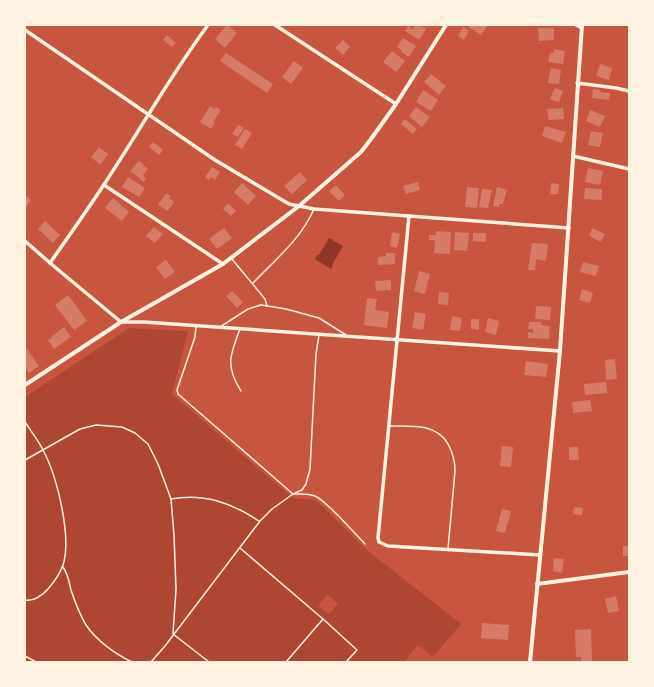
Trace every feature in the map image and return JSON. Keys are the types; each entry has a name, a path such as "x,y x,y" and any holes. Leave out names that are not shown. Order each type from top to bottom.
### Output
{"street":[{"path":"50,263 104,185 148,115 208,25"},
{"path":"275,25 396,104"},
{"path":"25,386 121,322 223,264 299,206 361,152 396,104 446,25"},
{"path":"530,662 560,351 569,228 577,83 582,27 576,25"},
{"path":"25,30 215,160 289,204 314,209 569,228"},
{"path":"577,83 629,91"},
{"path":"573,156 629,170"},
{"path":"104,185 223,264"},
{"path":"409,216 378,538 379,542 388,546 540,555"},
{"path":"25,241 121,322 144,322 560,351"},
{"path":"537,584 629,572"}],"lane":[{"path":"253,283 298,236 314,209"},
{"path":"231,258 253,283 265,299 267,306"},
{"path":"218,327 231,321 248,309 261,305 319,318 331,324 347,336"},
{"path":"196,326 195,338 177,390 178,394 293,494 307,494 316,496 365,544"},
{"path":"240,329 233,347 230,368 234,380 241,391"},
{"path":"151,662 260,522 272,509 293,494 302,490 306,484 310,469 316,354 319,334"},
{"path":"25,422 43,450 55,482 66,539 63,566 54,582 38,597 29,601 25,600"},
{"path":"25,460 80,429 96,425 122,428 135,433 148,444 158,464 171,499 176,589 173,634"},
{"path":"389,426 421,427 438,432 445,439 453,453 455,471 448,549"},
{"path":"171,499 185,496 212,499 241,510 260,522"},
{"path":"240,548 357,650 346,662"},
{"path":"63,566 78,609 86,625 110,648 132,662"},
{"path":"286,662 323,619"},
{"path":"173,634 208,662"},
{"path":"25,656 36,662"}],"shaded area":[{"path":"329,238 343,246 331,269 315,259"},
{"path":"129,328 188,331 172,394 293,498 316,500 368,551 461,624 433,657 418,645 404,662 25,662 25,397","holes":["327,595 338,603 329,614 318,606"]}],"building":[{"path":"227,25 237,33 225,48 215,39"},
{"path":"415,25 420,25 426,29 419,40 405,31 408,26 413,29"},
{"path":"466,25 485,25 487,26 481,35"},
{"path":"463,27 469,31 464,40 458,36"},
{"path":"538,28 554,28 554,40 539,41"},
{"path":"167,35 176,43 172,47 163,40"},
{"path":"403,38 416,46 409,57 401,52 402,50 397,47"},
{"path":"343,40 350,47 343,55 335,48"},
{"path":"554,49 565,51 563,64 548,62 550,53 553,53"},
{"path":"392,51 405,61 396,72 383,62"},
{"path":"226,53 273,84 267,93 220,61"},
{"path":"294,61 303,68 291,84 282,77"},
{"path":"600,64 612,68 609,80 596,76"},
{"path":"551,68 561,70 559,84 548,83"},
{"path":"431,74 446,86 439,95 424,82"},
{"path":"555,88 563,91 559,102 550,99"},
{"path":"593,89 600,90 600,92 610,93 609,100 592,98"},
{"path":"423,90 438,100 431,111 416,102"},
{"path":"210,106 221,110 213,122 215,123 211,129 200,122"},
{"path":"416,107 430,117 422,127 409,116"},
{"path":"563,108 564,119 549,120 547,109"},
{"path":"590,110 605,116 600,127 586,121"},
{"path":"405,119 417,129 413,134 401,124"},
{"path":"238,125 244,128 238,137 232,134"},
{"path":"545,126 566,132 562,143 542,136"},
{"path":"245,129 252,133 242,149 235,145"},
{"path":"591,131 603,133 600,147 588,145"},
{"path":"153,142 163,150 159,155 149,147"},
{"path":"99,147 108,154 100,165 91,157"},
{"path":"139,161 148,169 143,175 146,178 144,182 130,171"},
{"path":"212,167 220,172 215,180 211,177 209,180 205,177"},
{"path":"588,168 603,171 600,185 585,182"},
{"path":"300,172 307,180 292,194 284,186"},
{"path":"128,177 145,188 139,197 122,187"},
{"path":"418,182 420,190 406,194 403,186"},
{"path":"242,183 256,196 248,205 234,192"},
{"path":"551,183 559,184 558,194 550,194"},
{"path":"336,185 345,195 339,201 329,191"},
{"path":"467,187 479,188 477,208 465,207"},
{"path":"497,187 507,190 503,204 500,204 499,207 493,206"},
{"path":"585,188 602,189 602,200 584,199"},
{"path":"482,189 492,190 488,208 479,207"},
{"path":"166,193 171,196 169,198 174,202 168,211 158,205"},
{"path":"25,195 31,200 25,208"},
{"path":"113,198 129,212 122,221 105,208"},
{"path":"228,203 236,211 231,216 223,209"},
{"path":"45,221 60,235 53,243 38,229"},
{"path":"154,227 163,234 155,243 146,236"},
{"path":"224,228 232,238 217,249 209,239"},
{"path":"592,228 605,234 601,242 589,236"},
{"path":"436,231 451,232 450,254 434,253 435,240 429,240 429,235 436,235"},
{"path":"392,232 400,234 397,248 390,246"},
{"path":"455,232 469,233 467,251 454,250"},
{"path":"473,233 486,233 486,242 473,241"},
{"path":"532,243 548,244 546,261 536,259 535,270 528,270"},
{"path":"386,253 395,253 395,264 378,265 378,257 386,256"},
{"path":"166,260 175,272 165,279 156,267"},
{"path":"583,262 599,266 596,276 580,272"},
{"path":"419,271 430,274 425,294 414,291"},
{"path":"391,280 391,290 376,291 375,281"},
{"path":"582,289 593,293 590,303 579,300"},
{"path":"232,291 243,302 237,308 226,296"},
{"path":"439,292 449,293 448,305 438,304"},
{"path":"68,295 87,321 74,330 55,305"},
{"path":"367,298 377,299 375,310 389,312 387,328 364,325"},
{"path":"536,306 551,307 550,320 535,319"},
{"path":"415,312 426,314 423,330 412,328"},
{"path":"452,316 462,318 460,331 450,330"},
{"path":"488,318 499,321 496,335 485,332"},
{"path":"471,319 479,319 479,330 471,329"},
{"path":"529,322 541,322 541,325 550,326 549,339 528,338 528,332 533,333 533,329 528,329"},
{"path":"64,327 71,337 54,349 48,340"},
{"path":"25,346 39,366 29,373 25,368"},
{"path":"615,359 617,379 606,380 605,360"},
{"path":"526,361 548,364 546,377 524,375"},
{"path":"606,382 607,393 585,395 584,384"},
{"path":"590,400 592,411 573,413 572,402"},
{"path":"502,446 513,447 511,467 500,466"},
{"path":"569,447 578,447 579,460 569,460"},
{"path":"574,507 583,508 582,515 573,514"},
{"path":"502,509 511,511 505,533 496,531"},
{"path":"623,546 629,546 629,556 623,556"},
{"path":"554,558 564,559 562,573 553,571"},
{"path":"616,596 619,611 608,613 605,599"},
{"path":"482,623 509,625 508,640 481,638"},
{"path":"591,629 592,662 581,662 581,657 576,657 575,630"}]}
